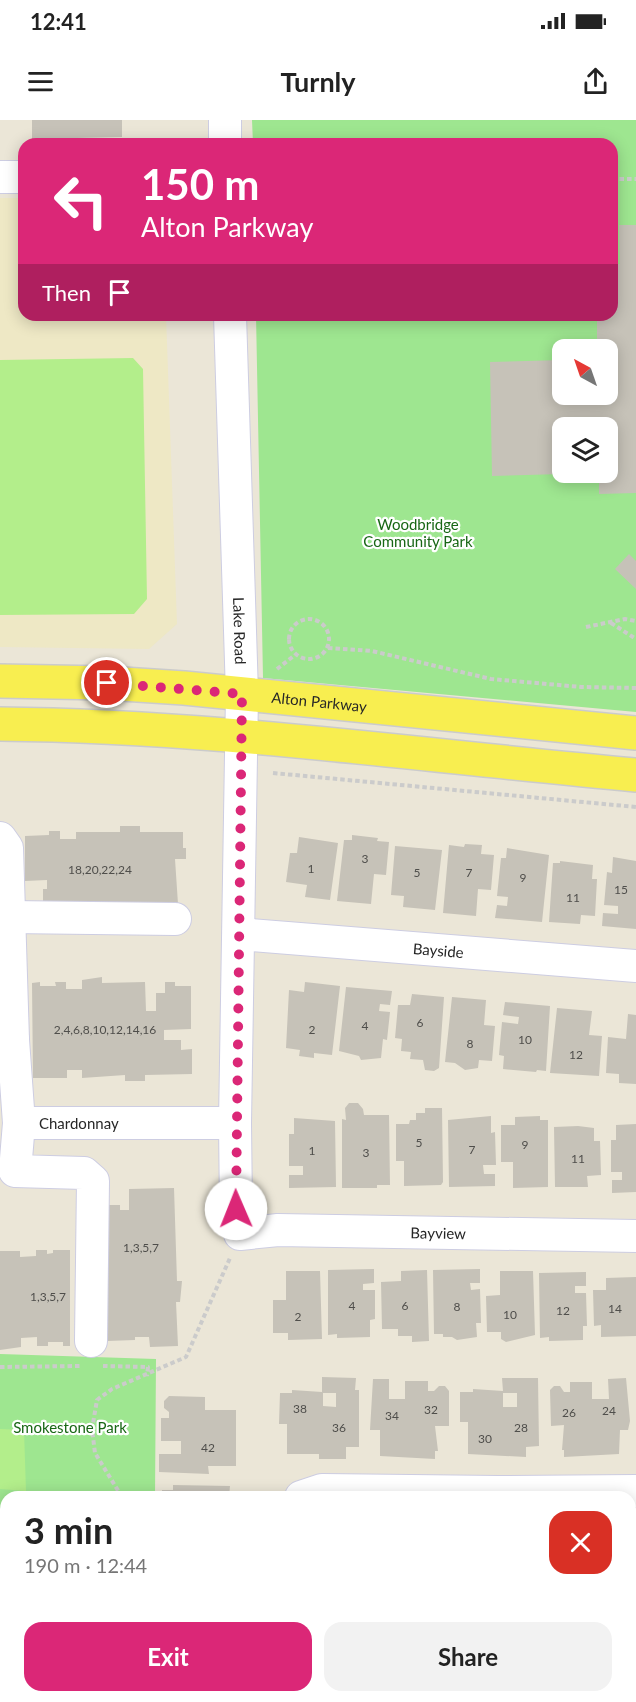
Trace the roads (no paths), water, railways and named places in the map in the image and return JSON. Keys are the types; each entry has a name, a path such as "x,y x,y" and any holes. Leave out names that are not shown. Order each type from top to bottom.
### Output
{"main road":[{"name":"Alton Parkway","path":"0,681 107,683 242,694 636,733"},
{"path":"0,724 98,725 240,736 636,775"}],"street":[{"path":"225,120 225,138"},
{"path":"0,177 18,177"},
{"name":"Lake Road","path":"230,321 242,694 235,1123 236,1209 240,1234"},
{"name":"Chardonnay","path":"0,838 7,848 9,916 6,1040 19,1123 235,1123"},
{"path":"9,916 175,920"},
{"name":"Bayside","path":"239,934 636,966"},
{"path":"19,1123 8,1170 84,1173 93,1181 91,1341"},
{"name":"Bayview","path":"240,1234 278,1230 636,1236"},
{"path":"319,1491 357,1491"}],"park label":[{"name":"Woodbridge Community Park","path":"418,532"},
{"name":"Smokestone Park","path":"70,1427"}]}
